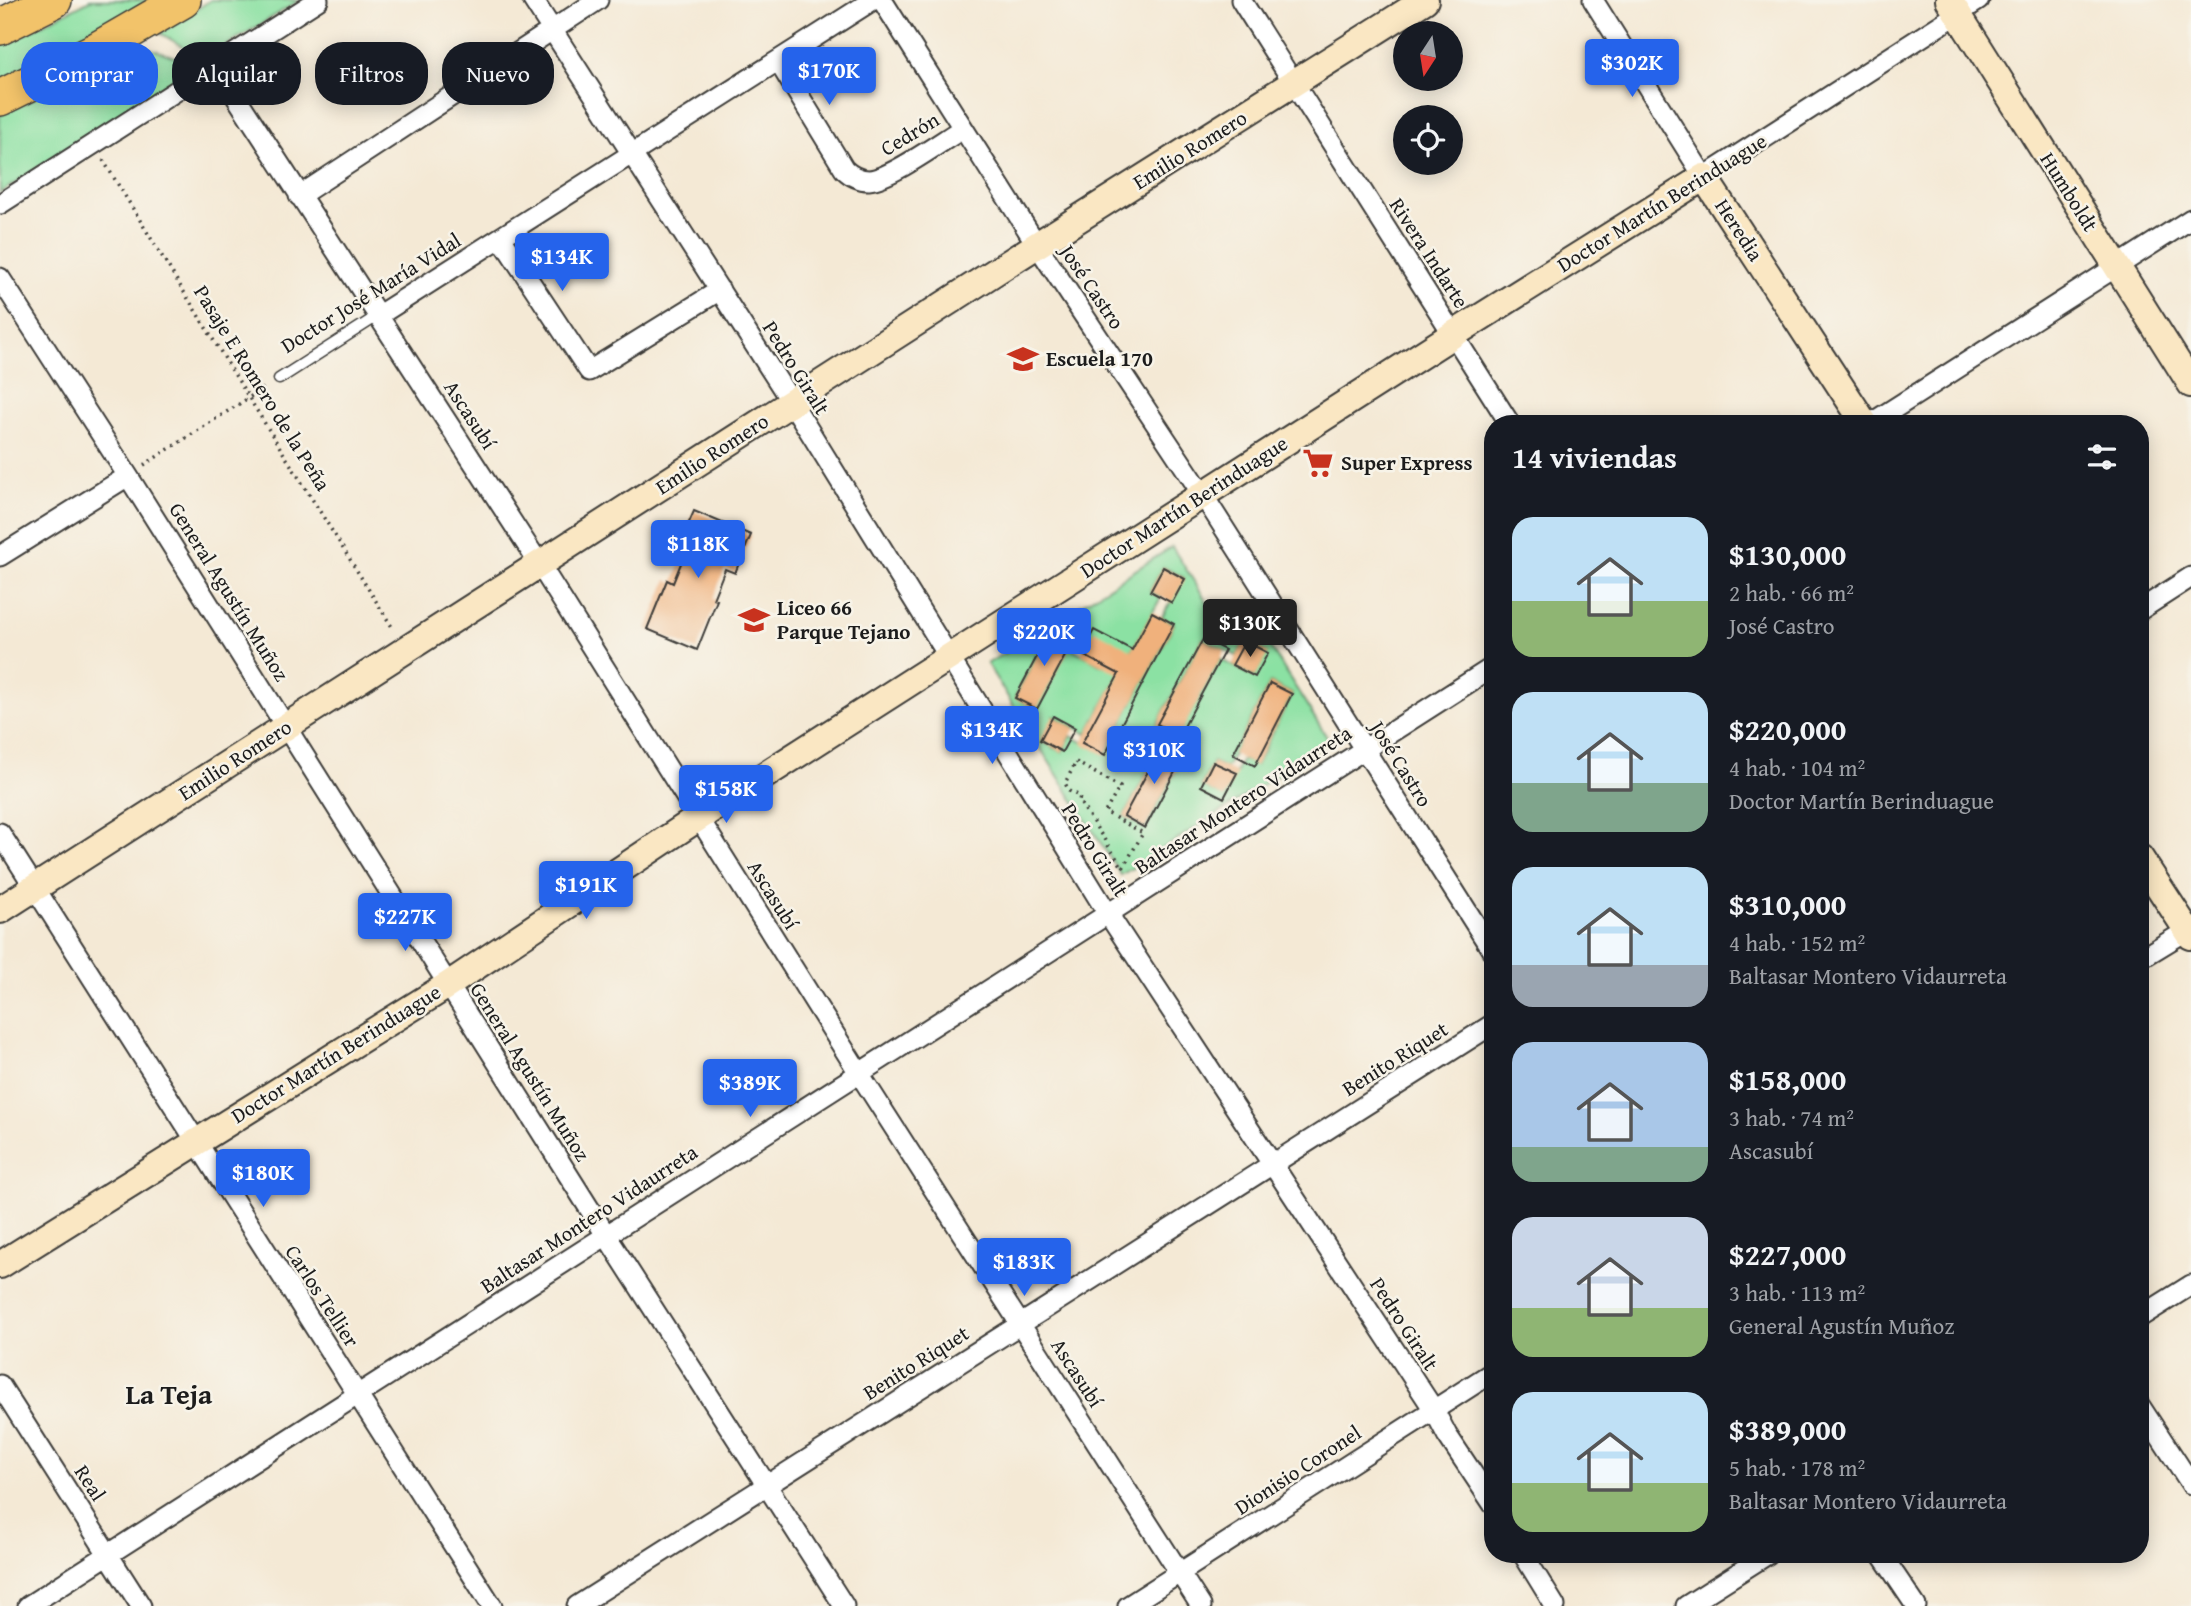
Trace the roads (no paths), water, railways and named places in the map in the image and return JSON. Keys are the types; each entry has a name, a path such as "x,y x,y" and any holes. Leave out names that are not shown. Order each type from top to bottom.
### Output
{"highway":[{"path":"0,27 54,0"},
{"path":"0,98 85,56 183,0"}],"street":[{"path":"253,42 318,0"},
{"name":"Pedro Giralt","path":"533,0 792,403 1108,914 1484,1490"},
{"path":"299,196 598,0"},
{"name":"Doctor José María Vidal","path":"379,315 873,0"},
{"name":"José Castro","path":"882,0 1037,245 1203,495 1484,939"},
{"name":"Rivera Indarte","path":"1241,0 1504,415"},
{"name":"Emilio Romero","path":"0,910 1037,245 1425,0"},
{"name":"Heredia","path":"1593,0 1704,177 1859,415"},
{"name":"Doctor Martín Berinduague","path":"0,1265 195,1140 448,985 698,818 1704,177 1962,4"},
{"name":"Humboldt","path":"1962,4 2116,267 2191,384"},
{"name":"Cedrón","path":"778,61 844,169 857,178 878,178 962,129"},
{"path":"0,204 172,94"},
{"name":"Ascasubí","path":"241,105 540,565 1019,1325 1201,1606"},
{"path":"1884,415 2191,219"},
{"path":"501,237 589,371 720,290"},
{"name":"General Agustín Muñoz","path":"0,278 844,1606"},
{"path":"0,556 128,476"},
{"path":"2149,604 2191,577"},
{"name":"Baltasar Montero Vidaurreta","path":"28,1606 1484,673"},
{"name":"Carlos Tellier","path":"0,833 492,1606"},
{"path":"2149,871 2190,931 2149,954"},
{"name":"Benito Riquet","path":"577,1606 1484,1030"},
{"path":"2149,1311 2191,1285"},
{"name":"Dionisio Coronel","path":"1128,1606 1484,1377"},
{"name":"Real","path":"0,1385 141,1606"},
{"path":"2149,1420 2191,1484"},
{"path":"1529,1563 1555,1606"},
{"path":"1686,1606 1754,1563"},
{"path":"1887,1563 1916,1606"}],"lane":[{"name":"Doctor José María Vidal","path":"279,379 379,315"}],"place":[{"name":"Escuela 170","path":"1023,359"},
{"name":"Super Express","path":"1318,463"},
{"name":"Liceo 66 Parque Tejano","path":"754,620"}],"district":[{"name":"La Teja","path":"169,1394"}]}
